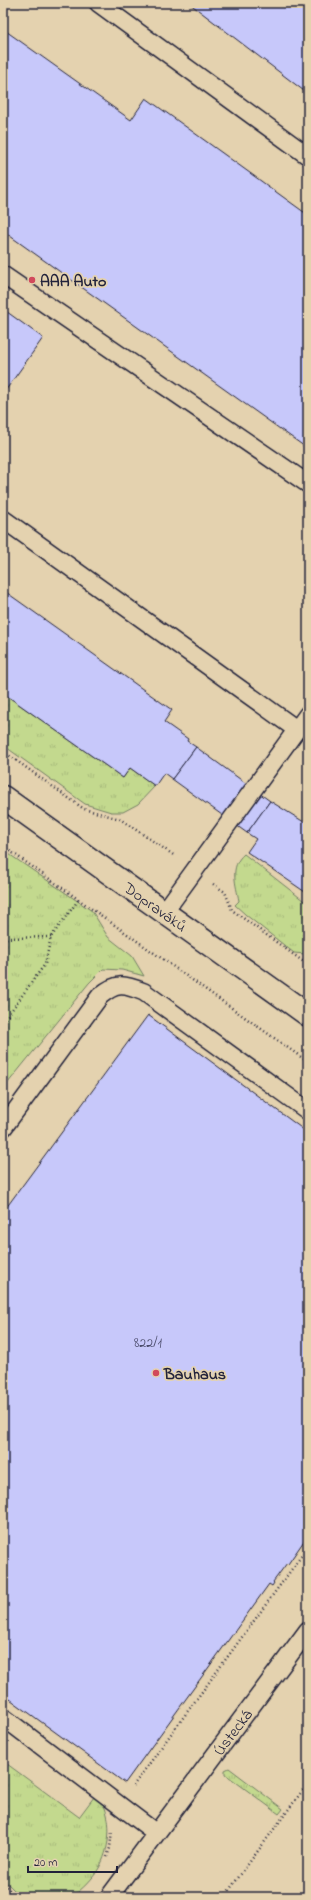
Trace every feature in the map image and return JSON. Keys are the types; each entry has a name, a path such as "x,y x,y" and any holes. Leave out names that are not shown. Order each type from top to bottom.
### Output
{"street":[{"name":"Dopraváků","path":"3,797 165,911 308,1015"}],"lane":[{"path":"98,3 308,156"},
{"path":"3,275 308,484"},
{"path":"3,519 296,729"},
{"path":"165,911 308,714"},
{"path":"3,1128 100,996 109,988 119,985 130,986 144,992 308,1111"},
{"name":"Ústecká","path":"109,1897 308,1630"},
{"path":"3,1717 156,1833"}],"path":[{"path":"3,751 84,809 120,819 194,870 225,892 232,910 308,965"},
{"path":"3,846 308,1062"},
{"path":"3,1022 45,964 51,937 79,899"},
{"path":"3,941 7,938 51,937"},
{"path":"105,1862 110,1848 112,1830 109,1815 131,1789 308,1547"},
{"path":"224,1897 308,1783"},
{"path":"3,1884 17,1897"}],"green space":[{"path":"3,693 123,778 130,768 155,786 138,804 123,812 111,812 85,804 3,745"},
{"path":"3,850 92,911 108,937 132,956 144,976 122,970 103,969 89,983 3,1089"},
{"path":"244,854 308,904 308,951 305,954 294,953 235,905 239,901 235,882 236,864"},
{"path":"3,1761 79,1817 94,1797 104,1806 109,1830 105,1854 97,1872 72,1897 21,1897 3,1879"},
{"path":"229,1768 283,1809 279,1814 225,1774 225,1770"}],"building":[{"path":"189,3 308,3 308,94"},
{"path":"3,29 131,120 146,98 308,215 308,449 3,231"},
{"path":"3,309 43,338 3,394"},
{"path":"3,590 172,710 164,722 188,739 187,741 196,747 172,779 164,773 155,786 130,768 123,778 3,693"},
{"path":"196,747 270,801 247,833 172,779"},
{"path":"270,801 304,822 308,817 308,894 247,852 256,839 247,833"},
{"name":"Bauhaus","path":"148,1015 308,1133 308,1535 288,1564 287,1563 273,1582 274,1583 272,1586 269,1584 125,1783 3,1694 3,1212"}],"place":[{"name":"AAA Auto","path":"32,280"},
{"name":"Bauhaus","path":"156,1373"}]}
